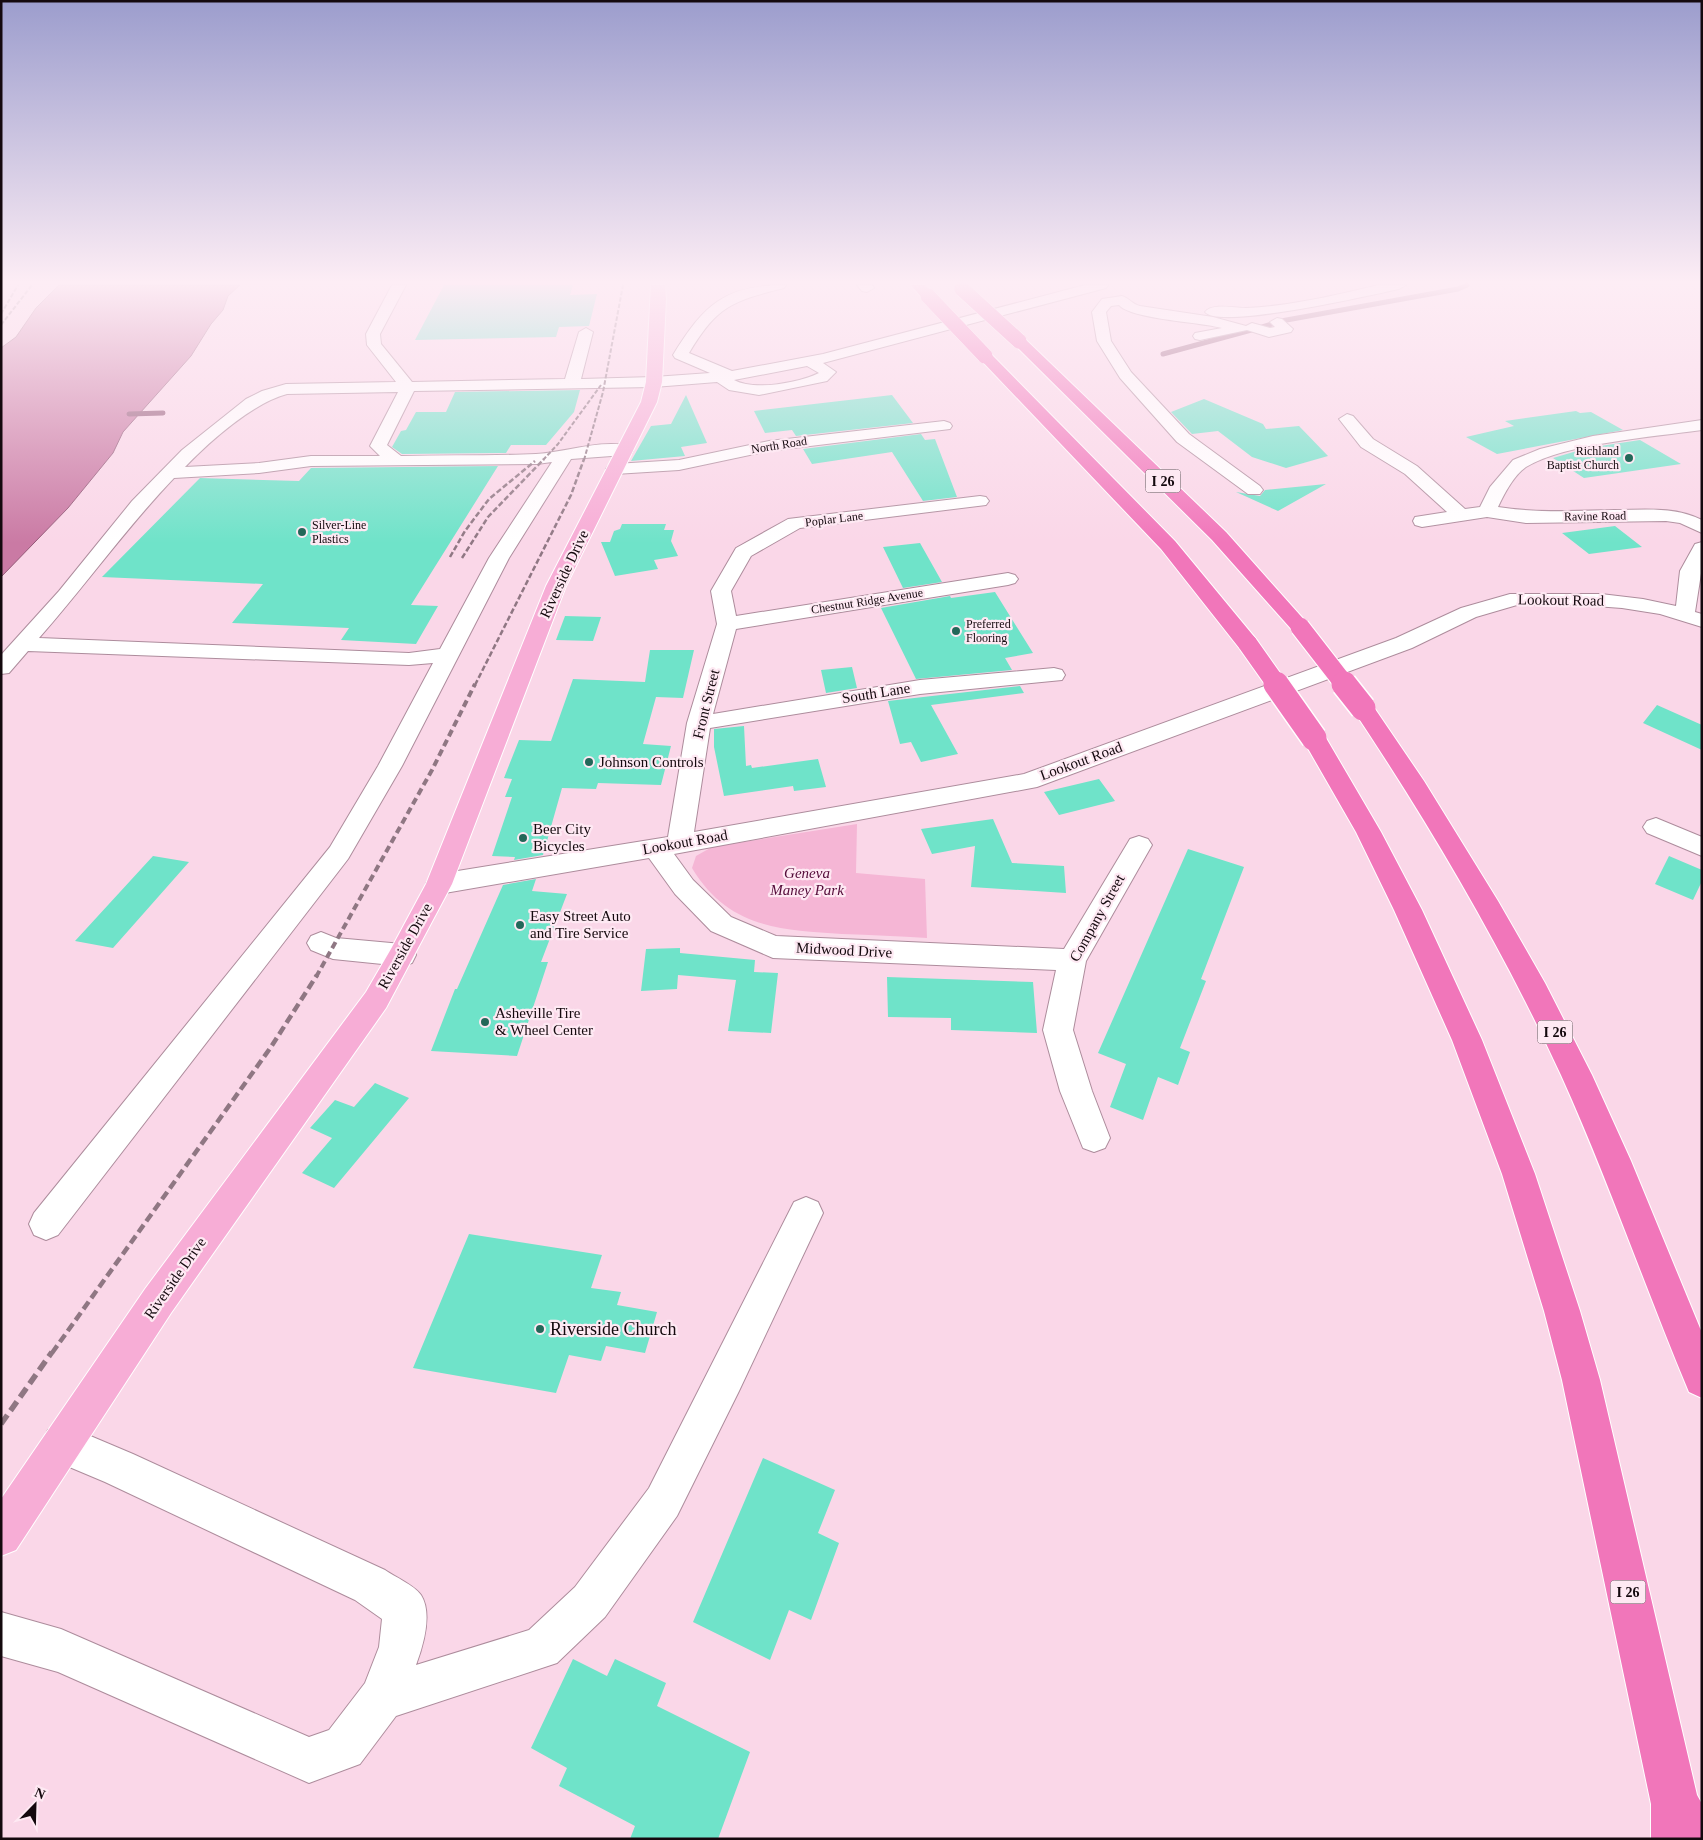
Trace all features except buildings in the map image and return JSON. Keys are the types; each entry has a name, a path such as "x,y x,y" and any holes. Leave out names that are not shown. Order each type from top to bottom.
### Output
{"highway":[{"name":"I 26","path":"999,371 1168,545 1207,590 1248,644 1314,738 1376,846 1429,956 1464,1032 1516,1166 1568,1328 1682,1827"},
{"name":"I 26","path":"1050,371 1219,536 1300,627 1363,708 1407,772 1455,849 1556,1035 1619,1174 1702,1379"}],"main road":[{"name":"Riverside Drive","path":"1,1535 158,1301 336,1058 376,1000 402,955 439,884 556,586 649,402 655,371"}],"street":[{"path":"395,371 408,387"},
{"path":"572,383 575,371"},
{"path":"712,371 725,377 734,388 748,391 822,378 827,375 826,371"},
{"path":"1,668 66,594 138,505 188,454 252,402 268,394 286,389 654,382 725,377 756,371"},
{"path":"1122,371 1183,438 1254,490"},
{"path":"398,461 378,446 408,387"},
{"path":"1347,420 1367,443 1411,470 1462,515"},
{"path":"1422,521 1487,511 1496,491 1519,464 1546,453 1593,441 1702,425"},
{"name":"North Road","path":"170,473 259,468 312,461 537,459 565,455 679,465 768,446 944,426"},
{"path":"46,1224 339,853 390,766 500,558 565,455"},
{"name":"Poplar Lane","path":"727,624 721,592 744,552 795,523 980,501"},
{"name":"Ravine Road","path":"1487,511 1526,517 1658,515 1698,520"},
{"path":"1693,617 1689,594 1690,571 1702,548"},
{"name":"Chestnut Ridge Avenue","path":"727,624 1008,579"},
{"name":"Lookout Road","path":"439,884 1028,780 1404,643 1451,619 1511,600 1562,598 1604,600 1629,603 1693,617"},
{"name":"Front Street","path":"668,845 699,723 727,624"},
{"path":"22,644 409,659 450,655"},
{"name":"South Lane","path":"699,723 920,686 1054,675"},
{"path":"1656,826 1702,847"},
{"name":"Midwood Drive","path":"668,845 684,888 722,924 773,947 1072,960"},
{"name":"Company Street","path":"1094,1138 1076,1091 1058,1030 1072,960 1139,845"},
{"path":"321,943 333,948 402,955"},
{"path":"382,1698 542,1648 590,1602 663,1502 806,1213"},
{"path":"1,1634 61,1651 309,1760 344,1748 382,1698 402,1647 405,1609 370,1586 128,1472 62,1444"}],"green space":[{"name":"Geneva Maney Park","path":"857,824 856,873 925,879 927,938 797,930 757,922 739,914 722,903 706,888 692,868 696,856 712,847"}],"shaded area":[{"path":"1,371 178,371 123,432 113,453 68,508 1,577"}],"waterway":[{"path":"129,414 163,413"}],"railway":[{"path":"584,460 607,371"},
{"path":"543,460 558,444 601,385"},
{"path":"462,558 488,517 544,459"},
{"path":"475,685 571,495 584,459"},
{"path":"450,557 465,531 489,499 535,461"},
{"path":"316,977 432,770 475,684"},
{"path":"52,1353 271,1047 317,975"},
{"path":"1,1424 52,1352"}],"place":[{"name":"Richland Baptist Church","path":"1629,458"},
{"name":"Silver-Line Plastics","path":"302,532"},
{"name":"Preferred Flooring","path":"956,631"},
{"name":"Johnson Controls","path":"589,762"},
{"name":"Beer City Bicycles","path":"523,838"},
{"name":"Easy Street Auto and Tire Service","path":"520,925"},
{"name":"Asheville Tire & Wheel Center","path":"485,1022"},
{"name":"Riverside Church","path":"540,1329"}]}
